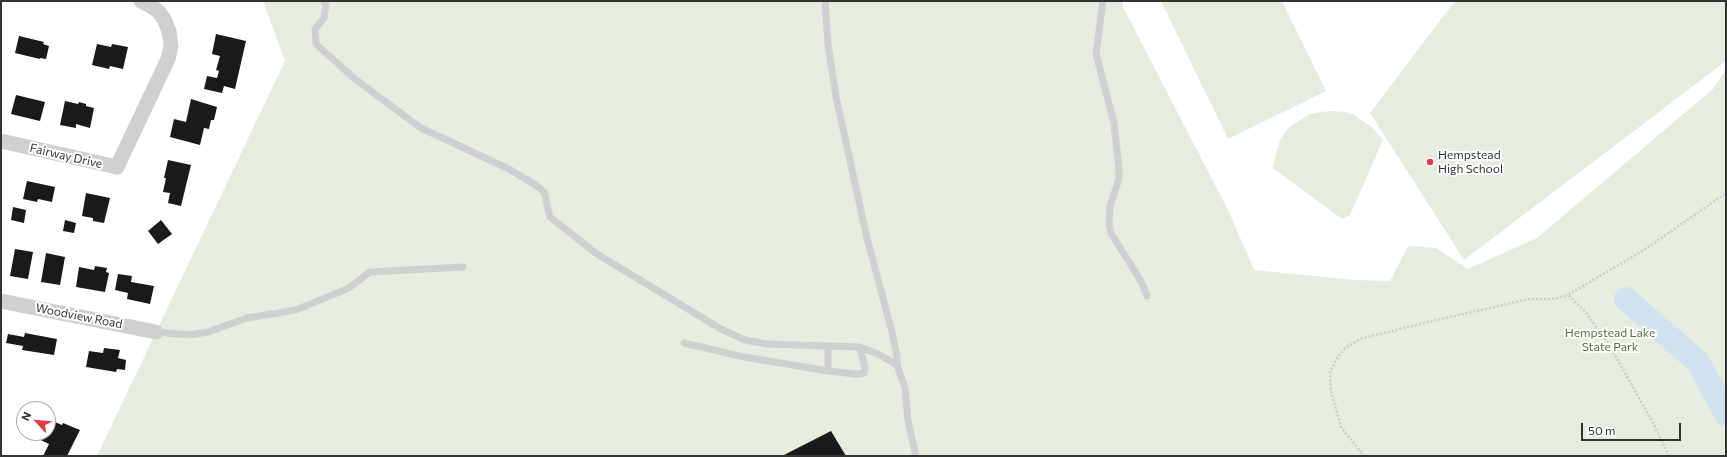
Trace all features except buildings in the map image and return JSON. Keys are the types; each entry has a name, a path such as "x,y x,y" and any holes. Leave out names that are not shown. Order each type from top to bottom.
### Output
{"street":[{"name":"Fairway Drive","path":"1,141 117,167 168,59 171,46 169,31 159,12 141,1"},
{"name":"Woodview Road","path":"1,301 156,332"}],"lane":[{"path":"323,1 326,5 324,18 315,30 316,44 355,79 421,128 508,169 534,184 544,192 550,217 597,254 721,329 746,340 767,344 860,347 878,354 897,365"},
{"path":"825,1 828,44 836,97 866,230 892,332 897,356 897,365 905,388 908,420 916,456"},
{"path":"1103,1 1096,54 1114,123 1119,168 1119,179 1110,206 1109,224 1111,233 1142,283 1147,296"},
{"path":"156,332 190,335 208,332 247,318 296,310 349,288 370,272 463,267"},
{"path":"684,343 739,356 828,371 856,374 864,373 865,368 860,347"},
{"path":"828,346 828,371"}],"path":[{"path":"1364,456 1341,427 1331,391 1330,372 1337,358 1346,348 1360,339 1437,320 1529,300 1554,300 1568,295 1644,250 1726,193"},
{"path":"1568,295 1585,311 1611,348 1653,423 1669,456"}],"green space":[{"name":"Hempstead Lake State Park","path":"263,1 1123,1 1123,7 1229,212 1254,270 1355,280 1390,281 1408,246 1436,248 1468,269 1537,238 1713,89 1726,69 1726,456 97,456 285,61"},
{"path":"1161,1 1282,1 1326,91 1228,139"},
{"path":"1455,1 1725,1 1726,61 1464,260 1370,113"},
{"path":"1333,111 1345,112 1354,115 1373,128 1383,140 1350,215 1342,219 1273,168 1279,142 1288,128 1308,115"}],"waterway":[{"path":"1626,299 1698,362 1726,414"}],"place":[{"name":"Hempstead High School","path":"1430,162"}]}
